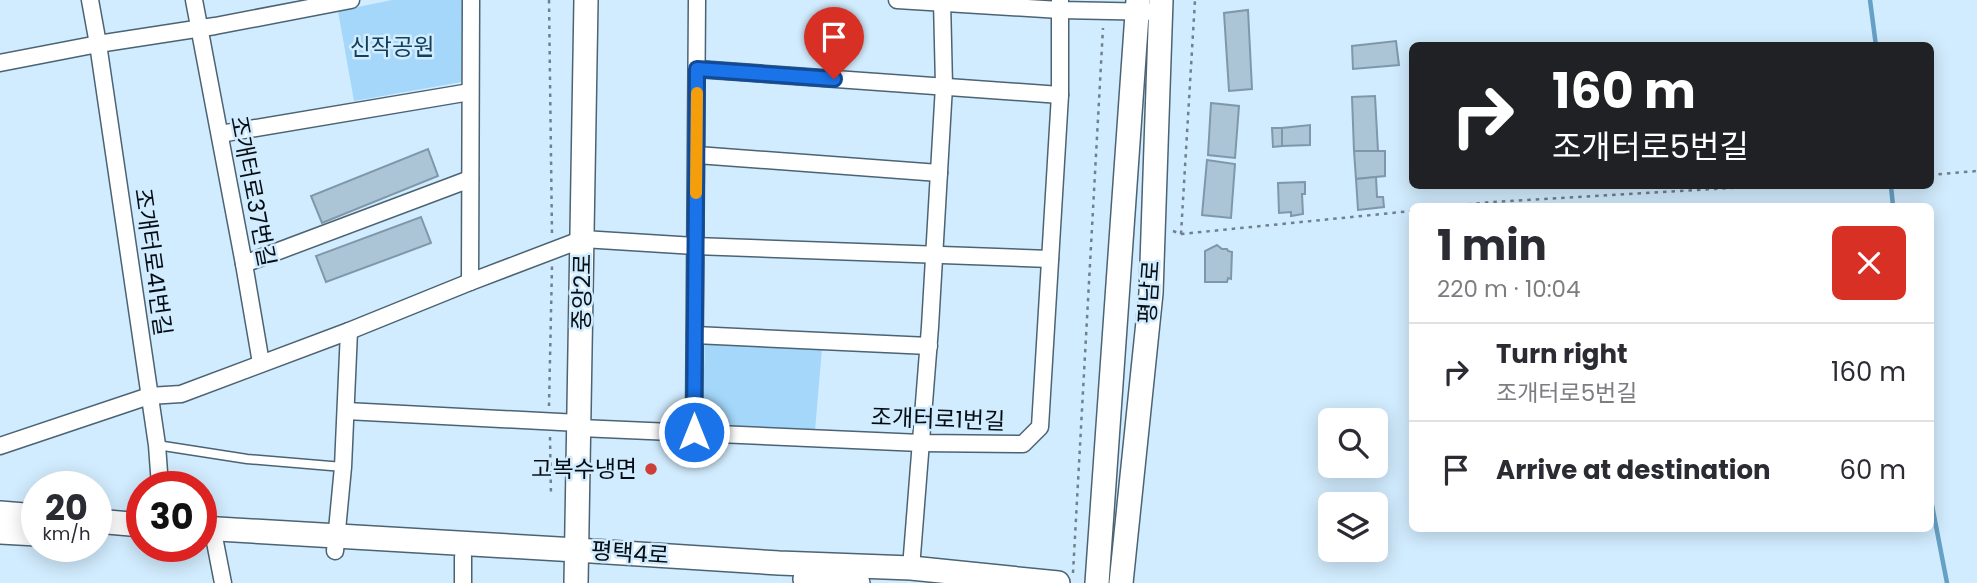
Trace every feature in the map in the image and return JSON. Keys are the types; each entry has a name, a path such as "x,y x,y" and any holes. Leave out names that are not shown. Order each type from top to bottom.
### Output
{"street":[{"name":"조개터로41번길","path":"90,0 159,471"},
{"name":"조개터로37번길","path":"194,0 261,363"},
{"path":"1,58 199,28 297,5 351,0"},
{"path":"470,282 471,0"},
{"name":"중앙2로","path":"576,565 586,0"},
{"path":"694,432 696,0"},
{"path":"897,0 1060,5 1104,11 1161,6"},
{"path":"911,568 929,346 939,173 943,86 941,1"},
{"name":"조개터로1번길","path":"346,411 694,432 921,443 1023,444 1040,427 1060,95 1060,5"},
{"name":"평남로","path":"1097,583 1137,6"},
{"name":"평남로","path":"1121,583 1151,293 1161,6"},
{"path":"697,69 1060,95"},
{"path":"220,134 470,92"},
{"path":"696,155 939,173"},
{"path":"244,264 470,179"},
{"path":"0,446 149,396 181,394 583,239 695,246 1050,259"},
{"path":"336,543 343,467 349,331"},
{"path":"695,335 929,346"},
{"path":"0,513 21,515"},
{"path":"0,532 21,533"},
{"name":"평택4로","path":"217,538 336,543 576,565 779,564 911,568 1058,583"},
{"name":"평택4로","path":"336,543 463,557 858,583"},
{"path":"463,557 463,583"},
{"path":"215,562 223,583"}],"lane":[{"path":"157,444 247,459 343,467"}],"path":[{"path":"1181,234 1195,0"},
{"path":"1073,583 1104,11"},
{"path":"1934,175 1977,171"},
{"path":"1482,203 1713,189"},
{"path":"1153,222 1181,234 1409,211"}],"green space":[{"name":"신작공원","path":"392,0 469,0 473,80 354,101 338,11"},
{"path":"705,343 822,348 815,431 702,427"}],"building":[{"path":"1248,10 1252,89 1229,91 1224,13"},
{"path":"1396,41 1399,65 1353,69 1352,46"},
{"path":"1375,96 1378,151 1354,151 1352,97"},
{"path":"1211,103 1239,106 1235,158 1208,155"},
{"path":"1310,125 1310,145 1282,146 1282,128"},
{"path":"1272,128 1282,128 1282,146 1273,147"},
{"path":"428,149 438,176 322,223 311,196"},
{"path":"1354,151 1385,151 1385,176 1356,179"},
{"path":"1207,160 1235,164 1231,218 1202,215"},
{"path":"1376,177 1377,197 1383,197 1384,207 1358,210 1356,179"},
{"path":"1305,182 1305,194 1302,194 1303,214 1291,216 1291,212 1279,213 1278,183"},
{"path":"421,217 431,243 326,282 316,256"},
{"path":"1217,245 1232,252 1231,279 1228,278 1227,282 1205,282 1205,251"}],"waterway":[{"path":"1870,0 1875,42"},
{"path":"1891,189 1893,203"},
{"path":"1934,516 1947,583"}],"slow traffic":[{"path":"696,193 697,93"}],"place":[{"name":"고복수냉면","path":"651,469"}],"route":[{"path":"694,432 697,69 834,79"}]}
